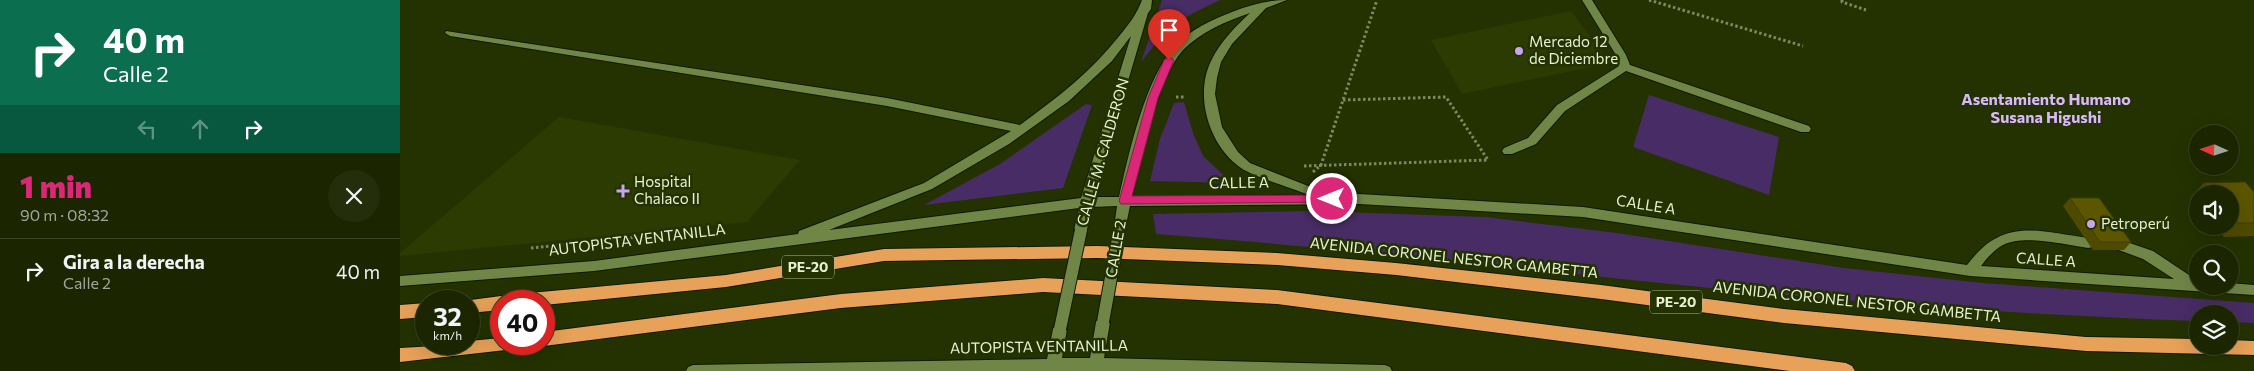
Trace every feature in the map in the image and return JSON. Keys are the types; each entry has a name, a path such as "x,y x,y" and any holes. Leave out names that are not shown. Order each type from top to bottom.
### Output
{"highway":[{"name":"AVENIDA CORONEL NESTOR GAMBETTA","path":"555,298 726,281 884,255 1098,252 1277,259 1396,269 1600,292 1784,316 2086,344 2254,348"},
{"path":"555,338 841,301 1043,284 1286,298 1846,371"},
{"path":"400,312 415,311"},
{"path":"400,355 490,346"}],"street":[{"name":"CALLE 2","path":"1096,364 1125,201 1150,107 1169,60 1180,46 1222,19 1267,2 1282,0"},
{"path":"1587,0 1622,55 1625,68"},
{"path":"1267,2 1224,47 1213,69 1208,96 1216,127 1235,158 1246,166 1332,199"},
{"path":"785,242 928,186 1021,129 1065,98 1108,58 1147,4"},
{"name":"CALLE M. CALDERON","path":"1053,365 1086,202 1147,4"},
{"path":"450,33 887,102 1021,129"},
{"path":"1625,68 1805,129"},
{"path":"1508,151 1532,141 1561,108 1625,68"},
{"name":"CALLE A","path":"1086,202 1332,199 1583,212 1970,271 2189,285"},
{"name":"AUTOPISTA VENTANILLA","path":"400,281 594,266 1086,202"},
{"path":"1970,271 1983,254 2001,240 2024,236 2088,243"},
{"path":"2121,245 2148,256 2189,281"},
{"name":"CALLE A","path":"2239,289 2254,290"},
{"name":"AUTOPISTA VENTANILLA","path":"693,371 1096,364 1385,371"}],"path":[{"path":"1309,176 1321,165 1377,0"},
{"path":"1649,0 1803,46"},
{"path":"1842,0 1842,2 1866,10"},
{"path":"1172,97 1186,96"},
{"path":"1302,166 1488,160 1446,97 1342,100"},
{"path":"526,248 643,236"}],"shaded area":[{"path":"1162,0 1220,0 1193,13 1164,33 1141,62"},
{"name":"Mercado 12 de Diciembre","path":"1571,11 1610,63 1462,94 1431,40"},
{"path":"1649,95 1779,137 1769,195 1633,147"},
{"path":"1184,102 1193,133 1203,156 1232,183 1150,181 1160,139 1174,103"},
{"path":"1086,104 1092,105 1063,188 924,205 1000,164"},
{"name":"Hospital Chalaco II","path":"559,117 800,160 747,222 400,256 400,253"},
{"path":"1311,211 1486,217 1617,233 1844,268 1983,283 2254,303 2254,323 2239,322 2239,305 2189,305 2189,321 2034,313 1763,293 1308,247 1156,234 1153,214"}],"building":[{"path":"2245,182 2254,192 2254,223 2239,223 2239,185 2206,185 2204,183"},
{"path":"2070,198 2099,198 2131,242 2100,242"}],"place":[{"name":"Mercado 12 de Diciembre","path":"1519,51"},
{"name":"Hospital Chalaco II","path":"623,191"},
{"name":"Petroperú","path":"2091,224"}],"district":[{"name":"Asentamiento Humano Susana Higushi","path":"2046,108"}],"route":[{"path":"1169,60 1153,98 1128,184 1125,201 1332,199"}]}
